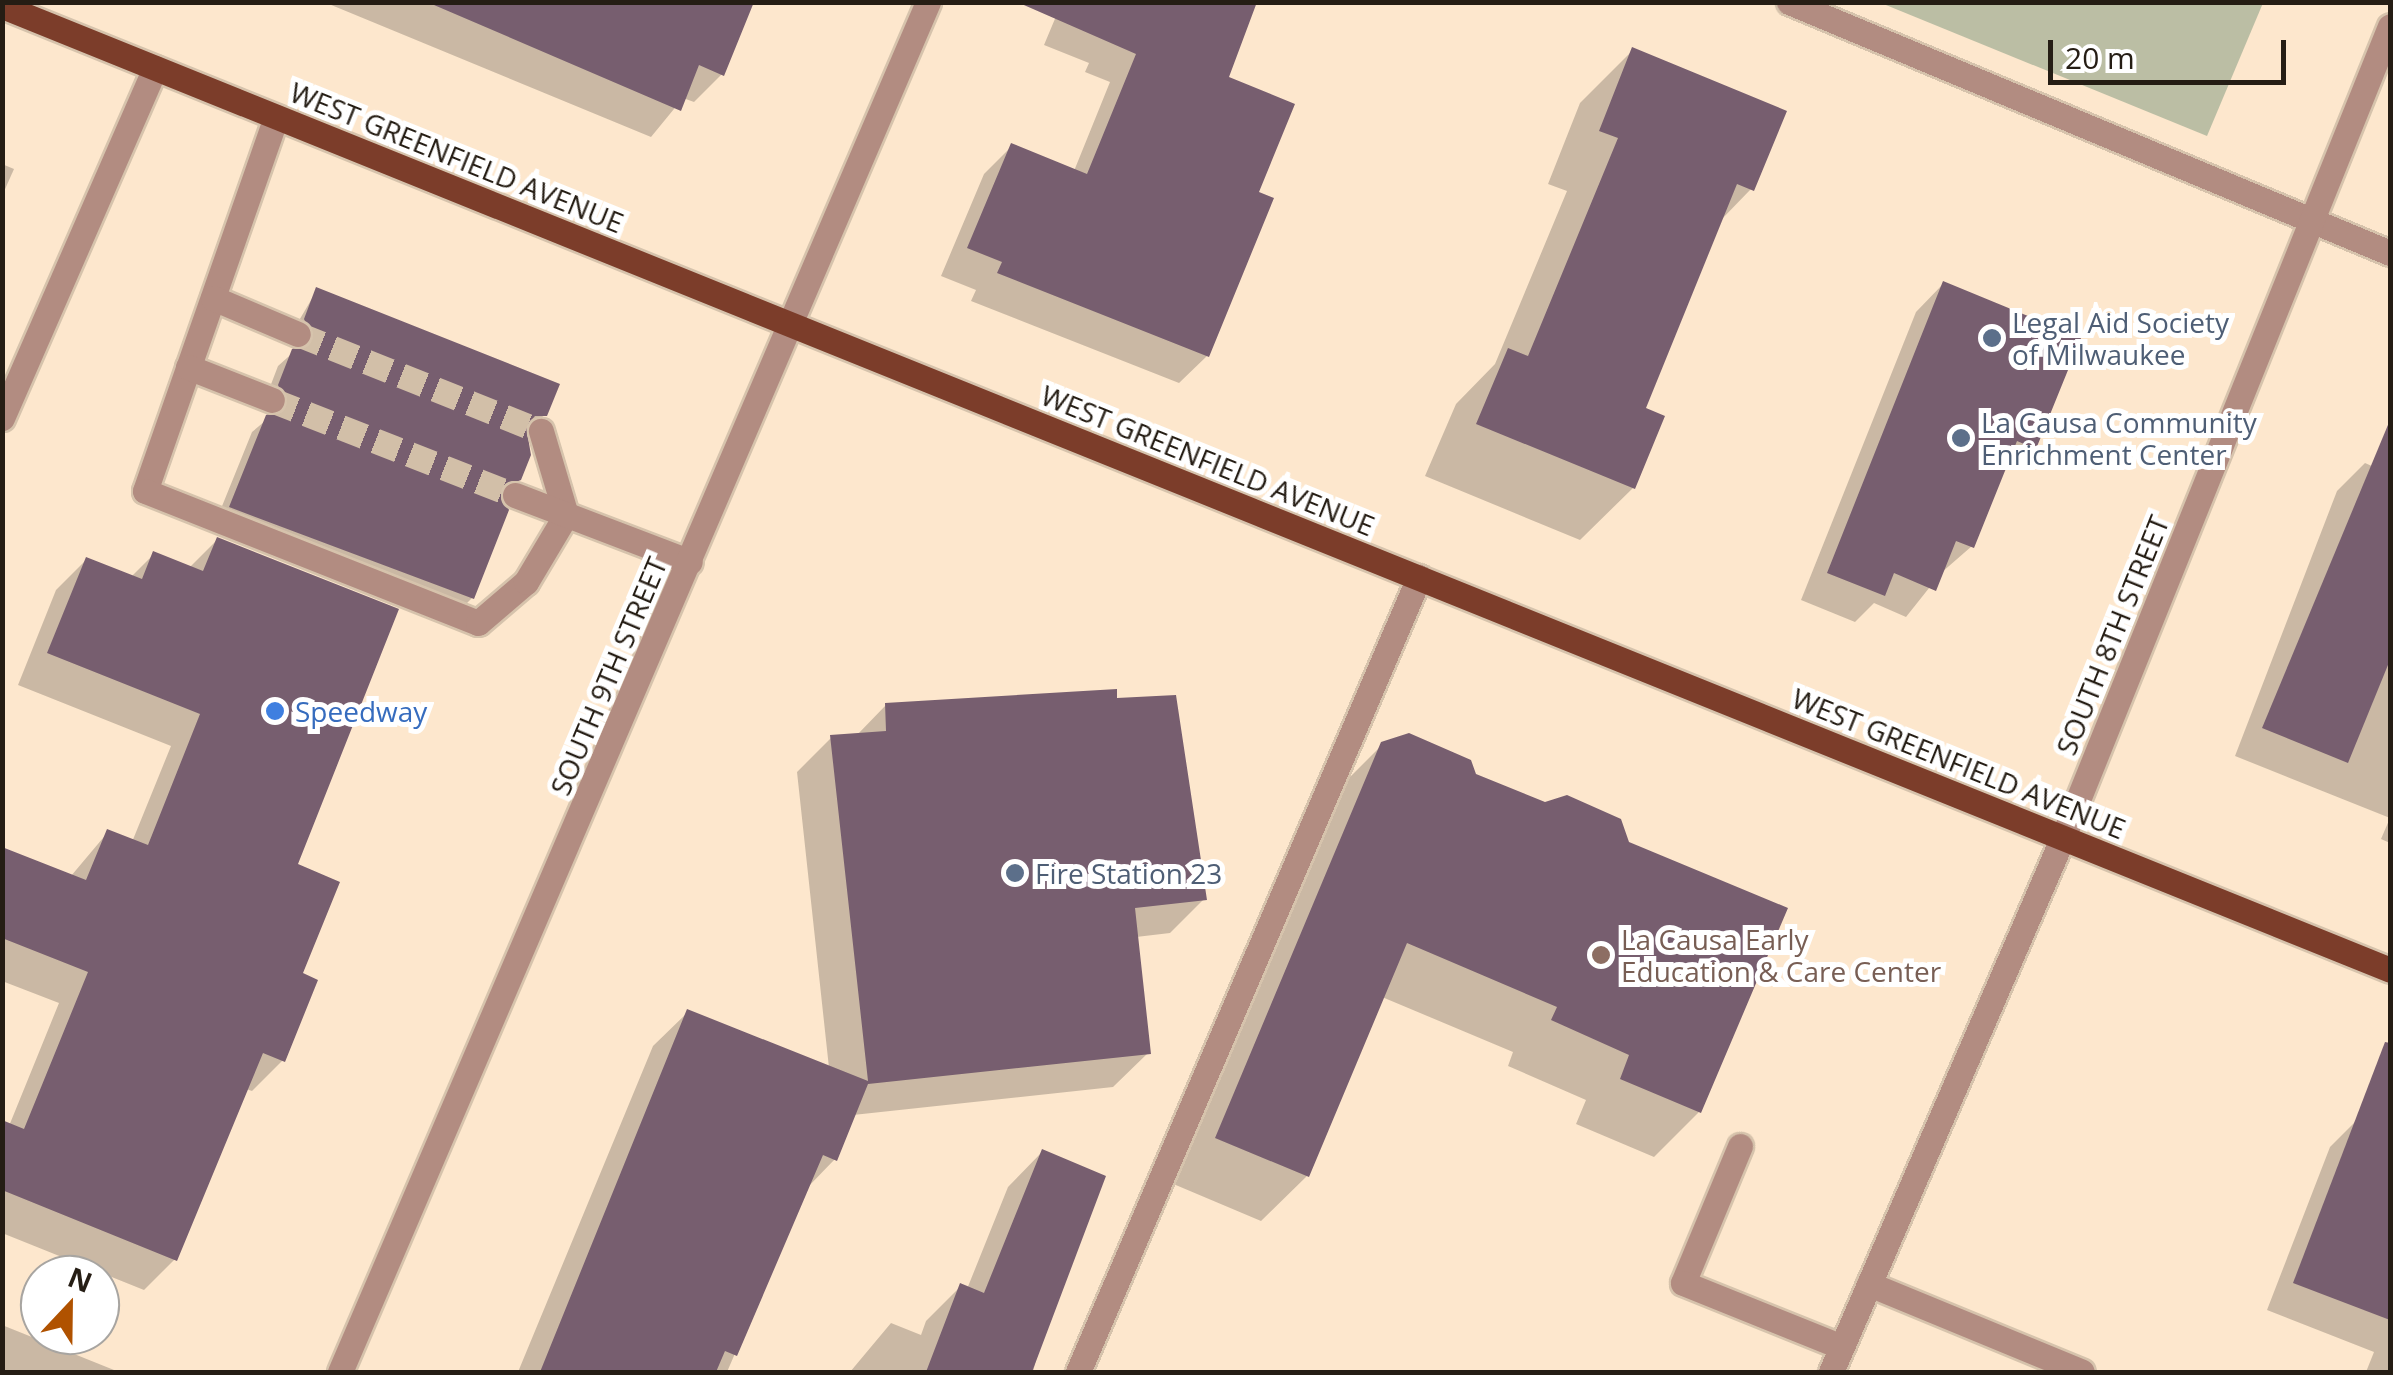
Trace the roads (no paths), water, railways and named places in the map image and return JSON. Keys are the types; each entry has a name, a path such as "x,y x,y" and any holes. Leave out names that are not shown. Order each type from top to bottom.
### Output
{"main road":[{"name":"WEST GREENFIELD AVENUE","path":"2,6 2390,970"}],"street":[{"name":"SOUTH 9TH STREET","path":"340,1372 928,2"},
{"path":"1789,2 2390,252"},
{"name":"SOUTH 8TH STREET","path":"1831,1372 2062,837 2390,26"},
{"path":"2,418 155,68"},
{"path":"276,117 145,490 478,624 526,582 566,515 541,431"},
{"path":"214,298 298,334"},
{"path":"188,367 272,400"},
{"path":"515,494 690,562"},
{"path":"1078,1372 1419,578"},
{"path":"1740,1146 1683,1283 1842,1347"},
{"path":"1870,1284 2082,1372"}],"tunnel":[{"path":"298,334 541,431"},
{"path":"272,400 515,495"}],"place":[{"name":"Legal Aid Society of Milwaukee","path":"1992,338"},
{"name":"La Causa Community Enrichment Center","path":"1961,438"},
{"name":"Speedway","path":"275,711"},
{"name":"Fire Station 23","path":"1015,873"},
{"name":"La Causa Early Education & Care Center","path":"1601,955"}]}
